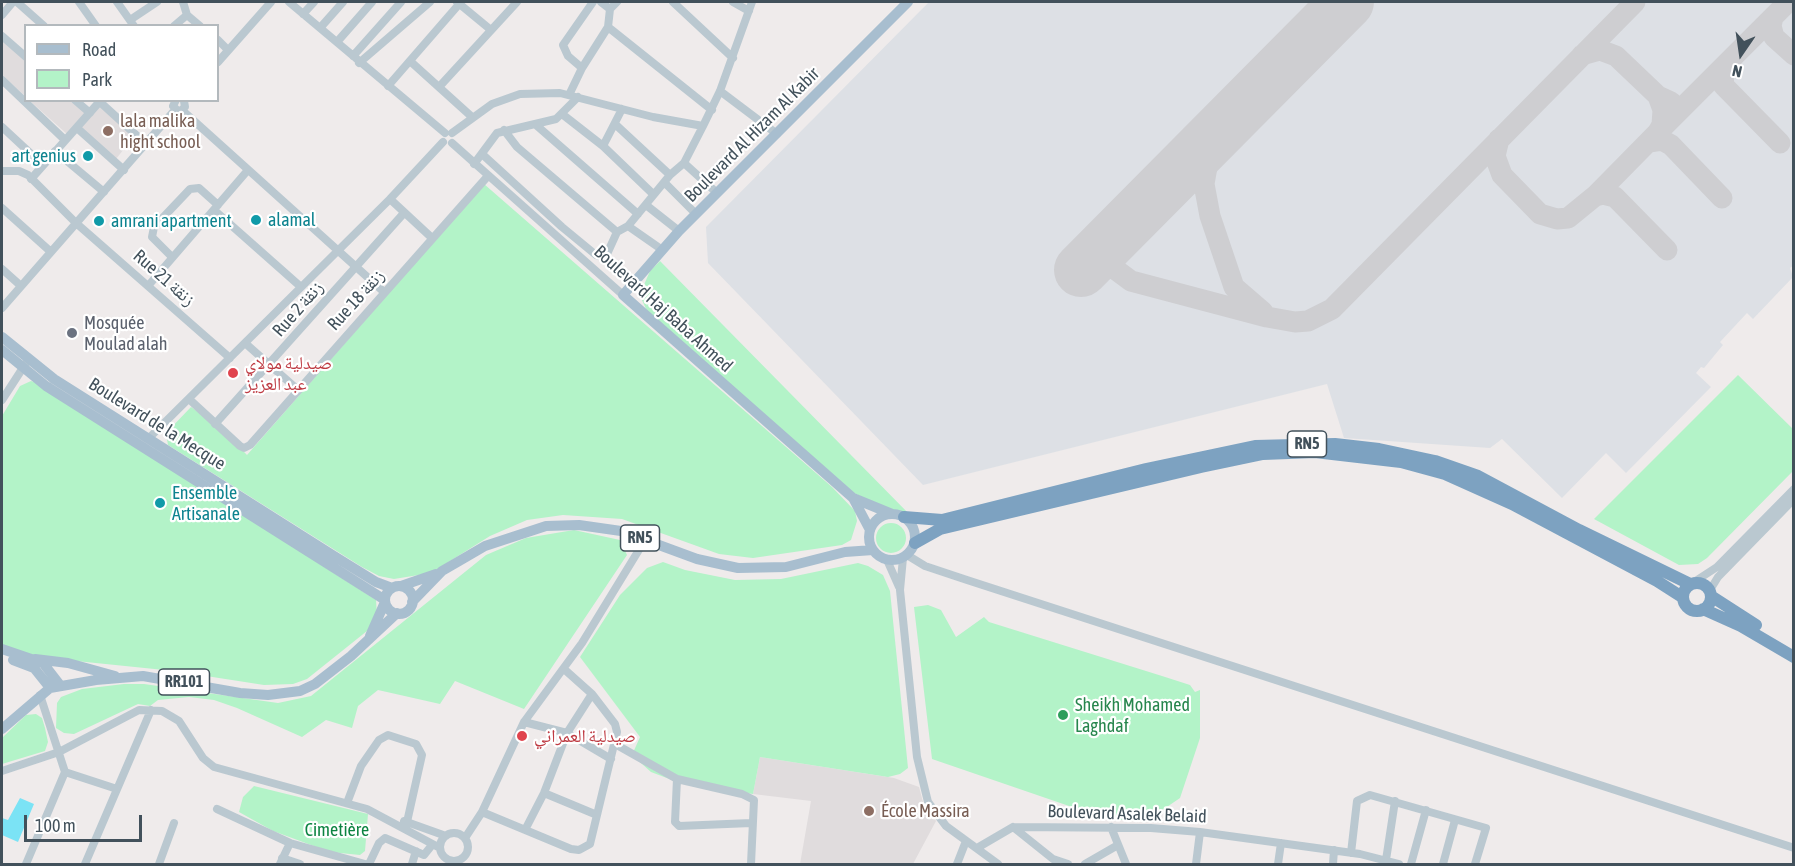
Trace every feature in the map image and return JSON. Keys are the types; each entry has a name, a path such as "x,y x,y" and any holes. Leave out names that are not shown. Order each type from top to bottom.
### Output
{"highway":[{"name":"RN5","path":"898,516 942,520 1146,469 1255,446 1335,444 1379,449 1435,461 1478,476 1579,530 1692,583 1705,585 1710,593 1794,647"},
{"name":"RN5","path":"909,551 940,529 1263,454 1315,452 1401,462 1445,474 1512,504 1657,581 1682,597 1688,608 1695,611 1703,609 1742,626 1794,657"},
{"path":"1682,597 1684,589 1692,583"},
{"path":"1703,609 1709,604 1710,593"}],"main road":[{"name":"Boulevard Al Hizam Al Kabir","path":"623,295 661,249 908,2"},
{"name":"Boulevard Haj Baba Ahmed","path":"623,295 853,498"},
{"name":"Boulevard de la Mecque","path":"2,337 25,364"},
{"name":"Boulevard de la Mecque","path":"2,350 332,560 385,601"},
{"path":"853,498 898,516 913,528 909,551"},
{"path":"853,498 870,532 873,550 887,560"},
{"name":"RN5","path":"844,552 870,532 878,519 898,516"},
{"name":"RN5","path":"396,587 442,571 485,546 546,526 599,527 645,540 697,560 738,568 786,567 844,552 873,550"},
{"name":"RN5","path":"887,560 909,551"},
{"name":"Boulevard de la Mecque","path":"332,560 376,582 396,587"},
{"name":"RN5","path":"397,614 409,609 412,602 442,571"},
{"path":"397,614 389,610 385,601 396,587 411,593 412,602"},
{"name":"RR101","path":"366,644 385,601"},
{"name":"RR101","path":"55,686 118,677 143,676 240,693 285,694 315,684 366,644 397,614"},
{"path":"2,649 8,656 34,668 55,686"},
{"path":"8,656 68,663 118,677"},
{"path":"35,659 49,669 55,686"},
{"path":"2,729 55,686"}],"street":[{"path":"2,11 15,2 42,24"},
{"path":"79,2 95,24"},
{"path":"117,2 132,23 157,2"},
{"path":"183,2 187,15 198,24"},
{"path":"219,61 271,2"},
{"name":"Boulevard Haj Baba Ahmed","path":"289,2 448,138 487,177 623,295"},
{"path":"303,14 314,2"},
{"path":"320,28 343,2"},
{"path":"337,42 372,2"},
{"path":"356,60 401,2"},
{"path":"356,60 430,2"},
{"path":"388,86 459,2 491,30"},
{"path":"582,68 568,56 563,45 593,2"},
{"path":"601,2 610,9"},
{"path":"474,164 497,133 536,125 562,114 574,96 582,68 608,27 610,9 617,2"},
{"path":"673,2 734,58"},
{"path":"733,2 749,11"},
{"path":"482,154 596,255 602,257 607,254 617,232 628,226 670,175 684,164 712,110 734,58 752,2"},
{"path":"439,87 514,3"},
{"path":"176,24 187,15"},
{"path":"608,27 712,110"},
{"path":"2,36 24,55"},
{"path":"219,41 228,50"},
{"path":"410,62 472,117"},
{"path":"2,80 24,101"},
{"path":"720,91 777,134"},
{"path":"146,441 390,199 448,138 472,117 513,96 574,96 703,126"},
{"path":"25,102 65,140"},
{"path":"77,102 90,113"},
{"path":"2,171 23,172 31,179 99,102"},
{"path":"101,102 146,144"},
{"path":"2,308 124,170 179,103 248,171 384,292"},
{"path":"603,146 622,109"},
{"path":"562,114 603,146 653,194"},
{"path":"615,124 670,175"},
{"path":"536,125 638,214"},
{"path":"2,127 44,165"},
{"path":"77,128 124,170"},
{"path":"504,130 517,147 617,232"},
{"path":"55,151 104,192"},
{"path":"684,164 717,193"},
{"path":"148,286 248,171"},
{"name":"Rue 18 زنقة","path":"215,424 240,447 250,445 487,177"},
{"name":"Rue 21 زنقة","path":"31,179 76,224 230,358"},
{"path":"665,183 696,214"},
{"path":"172,257 152,237 154,227 190,189 199,188 301,287"},
{"path":"390,199 432,238"},
{"path":"646,206 679,231"},
{"path":"2,208 51,252"},
{"name":"Rue 2 زنقة","path":"215,424 404,213"},
{"path":"628,226 661,249"},
{"path":"2,269 21,286"},
{"path":"245,343 297,390"},
{"path":"2,400 25,364"},
{"path":"189,399 215,424"},
{"path":"1692,583 1717,567 1794,489"},
{"path":"1710,593 1718,577 1794,499"},
{"path":"465,838 482,812 524,722 540,697 564,669 645,540"},
{"path":"909,551 925,566 1794,848"},
{"path":"900,590 909,551"},
{"path":"887,560 900,590 917,757 928,802 936,815 998,864"},
{"path":"482,812 579,850 590,844 615,744 615,724 592,694 564,669"},
{"path":"526,828 544,793 567,733 592,694"},
{"path":"26,864 65,771 40,696"},
{"path":"2,771 59,752 139,710 152,710 170,714 179,721 203,758 214,767 346,803 446,836"},
{"path":"85,864 152,710"},
{"path":"524,722 567,733 611,759"},
{"path":"346,803 361,766 378,740 388,735 416,744 422,755 407,822"},
{"path":"615,744 677,779 748,795 754,800 756,807 751,823 751,864"},
{"path":"65,771 117,789"},
{"path":"677,779 675,822 679,826 751,823"},
{"path":"544,793 597,815"},
{"path":"1399,864 1356,853 1357,801 1370,795 1486,828 1475,864"},
{"path":"1386,860 1395,801"},
{"path":"217,809 290,843 367,864 379,843 385,838 424,855 436,847 446,836 452,833 465,838 468,846 467,853 462,862 450,860 436,847 386,817"},
{"path":"1411,864 1426,810"},
{"path":"1443,864 1455,820"},
{"path":"159,864 174,823"},
{"path":"977,848 1013,827 1053,859 1068,864"},
{"name":"Boulevard Asalek Belaid","path":"1013,827 1111,827 1200,832 1356,853"},
{"path":"1111,827 1126,864"},
{"path":"1196,864 1200,832"},
{"path":"957,864 966,841"},
{"path":"290,843 281,861 300,864"},
{"path":"1278,864 1281,843"},
{"path":"1085,864 1118,845"},
{"path":"1333,864 1334,850"},
{"path":"412,864 416,851"}],"shaded area":[{"path":"929,2 1793,2 1794,265 1790,268 1793,277 1753,319 1747,313 1720,342 1723,345 1704,368 1701,367 1696,373 1711,387 1626,473 1606,453 1562,498 1502,439 1490,448 1344,438 1327,384 923,485 708,263 706,227"},
{"path":"2,38 24,58 24,95 2,75"},
{"path":"31,102 73,102 86,113 67,134"},
{"name":"lala malika hight school","path":"99,103 135,135 116,159 81,128"},
{"name":"École Massira","path":"760,757 894,778 919,787 923,802 936,821 913,864 800,864 811,801 753,794"}],"green space":[{"path":"484,184 832,487 855,511 857,521 851,540 842,545 753,558 719,554 622,519 563,515 527,520 490,536 431,573 394,579 379,576 362,567 168,445 166,433 191,407 222,429 247,455"},
{"path":"660,261 912,517 884,508 848,490 647,311 641,298 643,287 650,271"},
{"path":"1738,375 1793,429 1793,471 1707,558 1698,564 1679,565 1594,519"},
{"path":"31,381 376,600 377,616 372,627 307,679 293,684 264,685 174,671 37,657 2,646 2,416 20,386"},
{"path":"891,523 901,528 906,538 901,548 891,553 881,548 876,538 881,528"},
{"path":"574,530 620,540 627,555 524,709 455,681 440,704 378,690 358,706 352,728 326,720 302,737 237,708 214,700 189,697 158,700 150,706 138,704 74,734 64,733 56,728 57,703 61,697 82,689 144,684 278,703 311,696 486,555 526,538"},
{"path":"663,562 685,570 735,580 781,579 858,563 883,575 890,591 908,768 900,774 888,777 760,757 753,794 680,783 651,772 632,755 640,737 580,657 620,595 647,568"},
{"name":"Sheikh Mohamed Laghdaf","path":"928,605 941,610 956,637 984,617 989,622 1190,685 1195,692 1200,690 1200,738 1180,798 1158,813 1155,822 1107,819 932,759 914,607"},
{"path":"36,714 42,718 45,728 48,742 45,751 2,764 2,738 26,715"},
{"name":"Cimetière","path":"254,786 368,814 365,851 360,855 330,852 273,831 239,812 243,797"}],"water":[{"path":"20,798 34,804 18,842 2,835 2,818 8,820"}],"taxiway":[{"path":"1096,255 1131,281 1267,317 1295,322 1308,321 1332,309 1635,2"},
{"path":"1659,131 1788,2"},
{"path":"1773,17 1771,26 1774,37 1794,55"},
{"path":"1582,55 1600,50 1616,56 1658,96 1671,102"},
{"path":"1722,68 1724,86 1780,143"},
{"path":"1499,139 1495,156 1502,175 1540,214 1557,219 1568,218 1595,196 1658,132 1662,125 1663,110 1658,96"},
{"path":"1227,123 1211,145 1208,161 1204,184 1210,216 1234,287 1263,312"},
{"path":"1649,142 1662,140 1671,145 1722,198"},
{"path":"1595,196 1603,194 1615,197 1667,250"}],"runway":[{"path":"1081,270 1347,2"}],"place":[{"name":"lala malika hight school","path":"108,131"},
{"name":"art genius","path":"88,156"},
{"name":"alamal","path":"256,220"},
{"name":"amrani apartment","path":"99,221"},
{"name":"Mosquée Moulad alah","path":"72,333"},
{"name":"صيدلية مولاي عبد العزيز","path":"233,373"},
{"name":"Ensemble Artisanale","path":"160,503"},
{"name":"Sheikh Mohamed Laghdaf","path":"1063,715"},
{"name":"صيدلية العمراني","path":"522,736"},
{"name":"École Massira","path":"869,811"}]}
